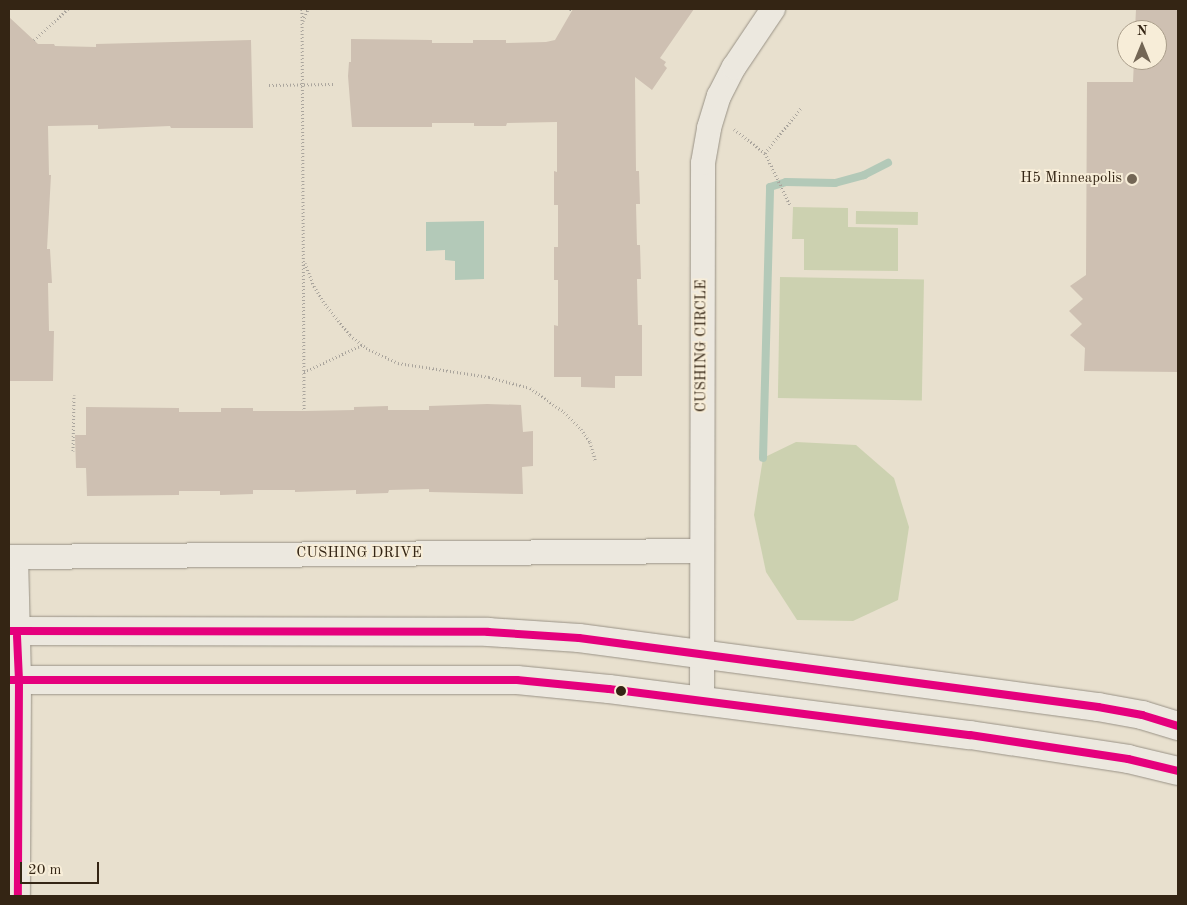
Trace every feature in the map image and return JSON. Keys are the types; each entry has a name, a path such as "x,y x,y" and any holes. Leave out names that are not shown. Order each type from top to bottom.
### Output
{"street":[{"name":"CUSHING CIRCLE","path":"702,701 703,163 712,117 719,96 734,67 773,9"},
{"name":"CUSHING DRIVE","path":"12,557 702,551"},
{"path":"12,557 18,896"},
{"path":"14,656 488,632 579,638 702,654 1098,708 1142,715 1178,726"},
{"path":"14,656 517,680 970,735 1128,759 1178,771"}],"path":[{"path":"34,40 68,9"},
{"path":"302,9 304,411"},
{"path":"302,24 308,9"},
{"path":"269,85 333,84"},
{"path":"765,153 800,108"},
{"path":"712,117 739,131 756,148 765,153 771,169 790,205"},
{"path":"304,259 314,286 324,304 350,335 362,345 398,364 489,378 530,388 564,412 581,430 590,442 595,460"},
{"path":"304,372 362,345"},
{"path":"73,451 74,394"}],"shaded area":[{"path":"793,207 848,208 848,227 898,228 898,271 804,270 804,239 792,239"},
{"path":"856,211 918,212 918,225 856,224"},
{"path":"484,221 484,279 455,280 455,261 445,260 445,250 426,251 426,222"},
{"path":"780,277 924,280 922,400 778,398"},
{"path":"796,442 856,445 894,478 909,527 898,600 853,621 797,620 766,572 754,515 763,458"}],"building":[{"path":"573,9 694,9 660,58 666,62 664,65 667,68 652,90 635,77 636,171 639,171 640,204 636,204 637,245 640,245 641,279 637,279 638,325 642,325 642,376 615,376 615,388 581,387 581,377 554,377 554,325 558,326 558,280 554,280 554,247 558,247 558,205 554,205 554,171 557,172 557,122 507,123 506,126 474,126 474,123 432,123 432,127 352,127 348,76 349,62 351,62 351,39 432,40 432,43 473,43 473,40 506,40 506,43 546,42 555,40"},
{"name":"H5 Minneapolis","path":"1136,9 1178,9 1178,372 1084,371 1085,348 1070,335 1082,324 1069,311 1083,299 1070,286 1086,275 1087,82 1133,82 1134,70 1167,70 1167,20 1135,20"},
{"path":"9,17 38,44 54,44 55,46 96,47 96,44 251,40 253,128 171,128 170,126 98,129 98,125 48,126 49,175 51,175 47,249 50,249 52,283 48,283 49,331 54,331 53,381 9,381"},
{"path":"521,405 523,432 533,431 533,466 522,467 523,494 429,492 429,489 389,490 388,493 356,494 356,490 295,492 295,490 253,490 253,494 220,495 220,491 179,491 179,495 87,496 86,468 76,468 75,435 86,435 86,407 179,408 179,412 221,412 221,408 253,408 253,411 304,411 354,410 354,407 388,406 388,410 429,410 429,406"}],"waterway":[{"path":"763,458 770,187 786,182 835,183 864,175 888,163"}],"transit line":[{"path":"9,631 488,632 579,638 1098,707 1142,715 1178,726"},
{"path":"17,636 19,680 18,896"},
{"path":"9,680 517,680 609,689 970,735 1128,759 1178,771"}],"place":[{"name":"H5 Minneapolis","path":"1132,179"}]}
